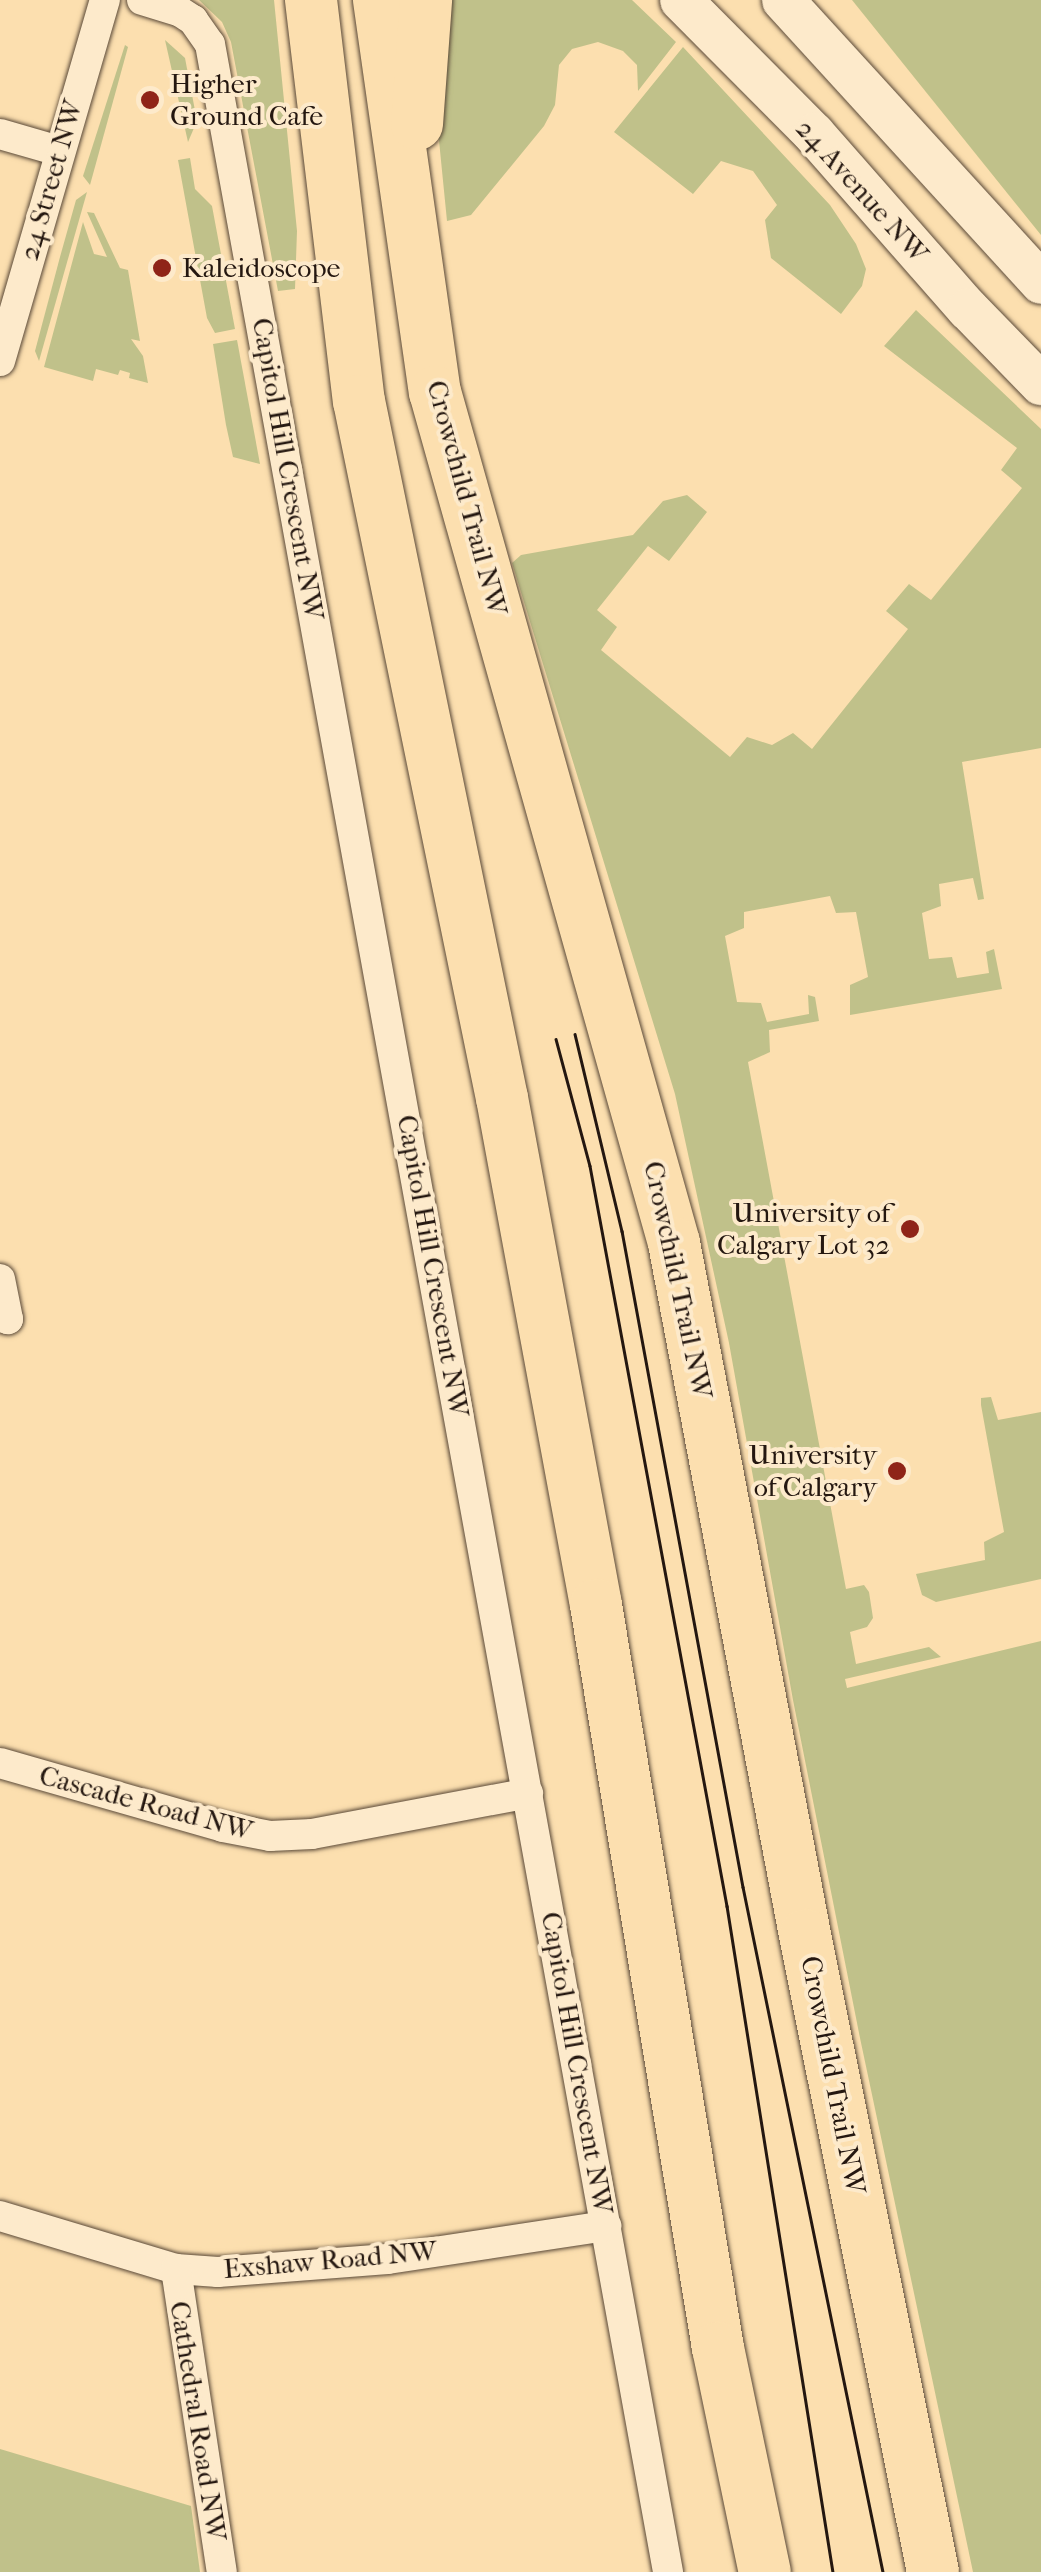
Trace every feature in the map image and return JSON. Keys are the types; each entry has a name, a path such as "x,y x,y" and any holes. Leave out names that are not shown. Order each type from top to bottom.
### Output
{"highway":[{"path":"311,0 360,401 502,1098 596,1605 718,2348 765,2572"},
{"name":"Crowchild Trail NW","path":"379,0 435,392 674,1243 805,1935 933,2571"},
{"path":"402,162 419,120 426,0"}],"street":[{"name":"24 Street NW","path":"0,361 105,0"},
{"name":"Capitol Hill Crescent NW","path":"142,0 180,11 210,44 668,2572"},
{"name":"24 Avenue NW","path":"681,0 814,134 968,310 1041,384"},
{"path":"783,0 1041,283"},
{"path":"0,134 60,151"},
{"path":"0,1279 8,1319 0,1317"},
{"name":"Cascade Road NW","path":"0,1764 270,1836 312,1834 528,1792"},
{"name":"Exshaw Road NW","path":"0,2216 176,2269 297,2268 607,2226"},
{"name":"Cathedral Road NW","path":"176,2269 222,2572"}],"green space":[{"path":"199,0 274,0 297,231 295,289 278,291 231,42 222,22"},
{"path":"437,0 632,0 676,42 638,91 637,65 623,51 598,42 572,49 559,65 555,105 544,126 471,215 447,221 429,40"},
{"path":"852,0 1041,0 1041,235"},
{"path":"165,40 185,58 197,121 188,142"},
{"path":"125,45 128,47 90,185 83,176"},
{"path":"683,47 830,205 856,244 866,269 862,286 841,314 771,258 765,220 777,205 753,171 721,161 693,194 614,132"},
{"path":"190,158 195,189 212,206 235,329 215,333 207,318 178,160"},
{"path":"87,192 39,361 35,351 76,200"},
{"path":"87,212 94,213 120,268 128,270 140,341 131,339 143,356 148,383 129,378 130,373 120,370 118,375 96,369 93,381 44,367 83,222 94,254 107,257"},
{"name":"University of Calgary","path":"916,310 1041,429 1041,748 962,762 984,899 978,900 973,878 939,884 941,906 922,913 929,959 952,957 957,978 989,973 986,952 994,949 1002,989 850,1015 850,985 868,977 856,912 836,913 830,896 744,912 744,928 725,936 737,1002 761,1003 767,1022 809,1014 808,995 815,997 819,1021 769,1030 770,1052 748,1062 846,1589 864,1585 869,1592 873,1618 867,1627 850,1632 856,1664 929,1647 941,1657 845,1679 847,1688 1041,1641 1041,2572 973,2572 860,2038 793,1700 729,1343 675,1094 512,563 521,555 633,535 663,501 687,495 707,512 669,561 648,546 597,610 617,627 601,650 730,757 747,737 772,745 793,733 812,749 908,629 886,611 909,584 931,600 1022,488 1001,470 1017,448 884,346"},
{"path":"237,340 260,464 233,457 226,425 213,344"},
{"path":"991,1397 998,1420 1041,1412 1041,1579 936,1602 922,1595 916,1574 985,1560 984,1542 1004,1532 981,1405 981,1398"},
{"path":"0,2449 191,2506 200,2572 0,2572"}],"tram line":[{"path":"575,1034 622,1231 743,1887 883,2572"},
{"path":"556,1039 590,1166 727,1906 833,2572"}],"place":[{"name":"Higher Ground Cafe","path":"150,100"},
{"name":"Kaleidoscope","path":"162,268"},
{"name":"University of Calgary Lot 32","path":"910,1229"},
{"name":"University of Calgary","path":"897,1471"}]}
